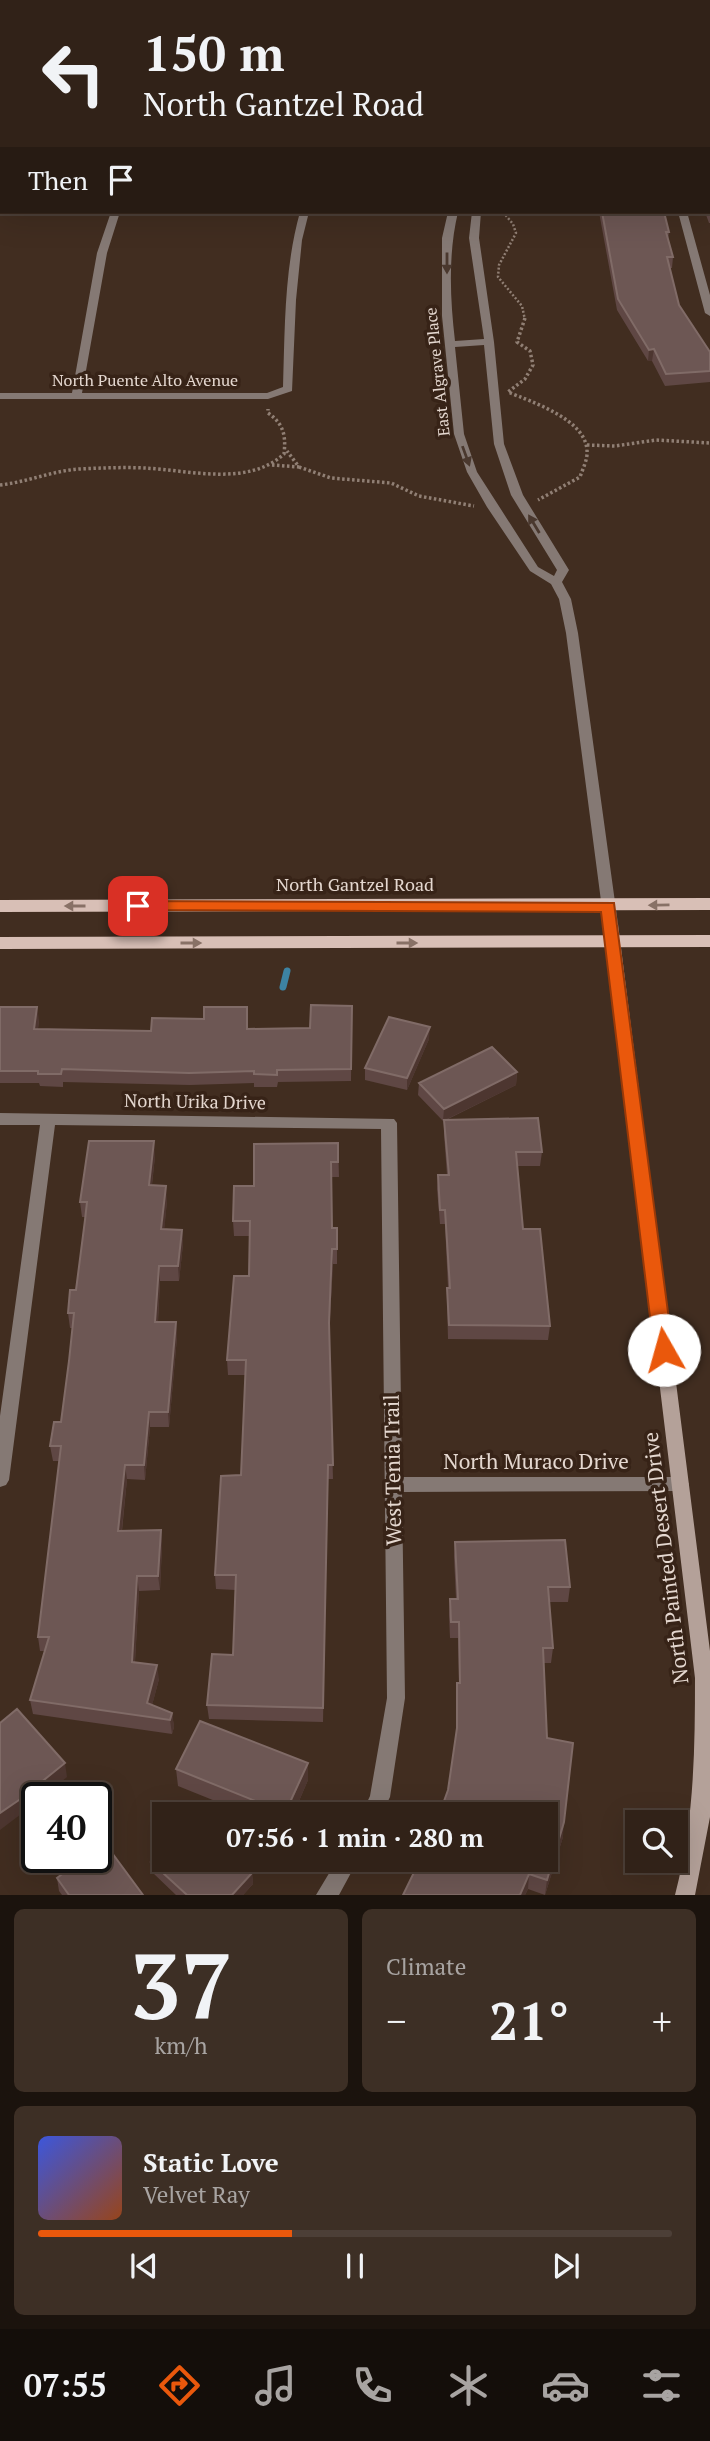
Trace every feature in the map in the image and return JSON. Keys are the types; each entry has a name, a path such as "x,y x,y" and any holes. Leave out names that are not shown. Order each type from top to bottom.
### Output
{"main road":[{"name":"North Gantzel Road","path":"0,906 710,904"},
{"path":"0,943 710,941"}],"street":[{"path":"76,397 102,253 114,214"},
{"name":"North Puente Alto Avenue","path":"0,396 268,396 288,389 291,300 297,240 304,214"},
{"name":"East Algrave Place","path":"453,214 447,237 450,344 459,434 472,472 534,569 556,582"},
{"path":"477,214 474,238 489,342 496,427 504,464 521,503 564,570 556,582 565,599 572,633 611,924"},
{"path":"683,214 710,313"},
{"path":"698,274 710,274"},
{"path":"450,344 489,342"},
{"name":"North Painted Desert Drive","path":"611,924 704,1678 701,1810 685,1895"},
{"name":"North Urika Drive","path":"0,1119 389,1123"},
{"path":"0,1480 48,1120"},
{"name":"West Tenia Trail","path":"378,1802 396,1698 389,1123"},
{"name":"North Muraco Drive","path":"393,1485 680,1483"},
{"path":"326,1895 342,1872"}],"path":[{"path":"268,396 268,413 281,424 287,440 287,451 299,467 269,465"},
{"path":"587,445 615,446 656,440 710,443"},
{"path":"0,485 64,471 104,468 145,468 212,475 249,472 281,459 287,451"}],"building":[{"path":"602,214 664,214 673,257 667,257 679,305 710,352 710,371 666,374 654,349 649,350 618,299"},
{"path":"311,1005 352,1006 351,1069 277,1070 277,1075 254,1074 254,1071 189,1073 62,1069 61,1074 38,1074 38,1071 0,1071 0,1007 37,1007 34,1029 151,1031 152,1018 204,1019 204,1007 247,1007 247,1029 310,1028"},
{"path":"389,1017 430,1027 407,1078 365,1068"},
{"path":"492,1047 517,1072 444,1109 419,1083"},
{"path":"538,1118 542,1152 516,1152 523,1229 540,1229 550,1326 449,1325 447,1288 450,1288 445,1210 440,1210 438,1175 449,1175 444,1120"},
{"path":"89,1141 154,1141 149,1185 166,1186 161,1229 182,1230 178,1266 159,1266 155,1322 176,1322 168,1412 149,1412 144,1465 125,1465 118,1531 161,1530 158,1576 137,1576 132,1662 157,1665 147,1703 172,1713 170,1720 30,1700 49,1637 38,1637 61,1446 50,1446 54,1422 61,1422 69,1361 74,1313 68,1313 70,1290 76,1290 85,1220 87,1202 80,1202"},
{"path":"338,1143 338,1162 331,1162 332,1228 337,1228 337,1249 332,1249 329,1323 333,1465 328,1465 323,1708 207,1705 212,1654 233,1655 236,1575 215,1575 221,1476 241,1475 246,1360 227,1360 234,1276 249,1276 250,1221 233,1221 234,1186 254,1186 254,1144"},
{"path":"565,1540 570,1587 548,1587 553,1648 543,1648 547,1738 573,1743 564,1822 558,1842 558,1802 444,1802 448,1790 457,1728 457,1683 460,1683 459,1622 451,1622 450,1599 458,1599 455,1542"},
{"path":"17,1709 65,1763 41,1782 21,1782 21,1798 0,1813 0,1723"},
{"path":"200,1721 308,1763 290,1802 258,1802 176,1769"},
{"path":"112,1853 143,1895 69,1895 57,1878 64,1873 112,1873"},
{"path":"162,1872 252,1873 232,1895 187,1895"},
{"path":"414,1872 549,1872 547,1880 529,1874 520,1895 403,1895"}],"waterway":[{"path":"283,987 287,971"}],"route":[{"path":"138,906 609,906 664,1350"}]}
